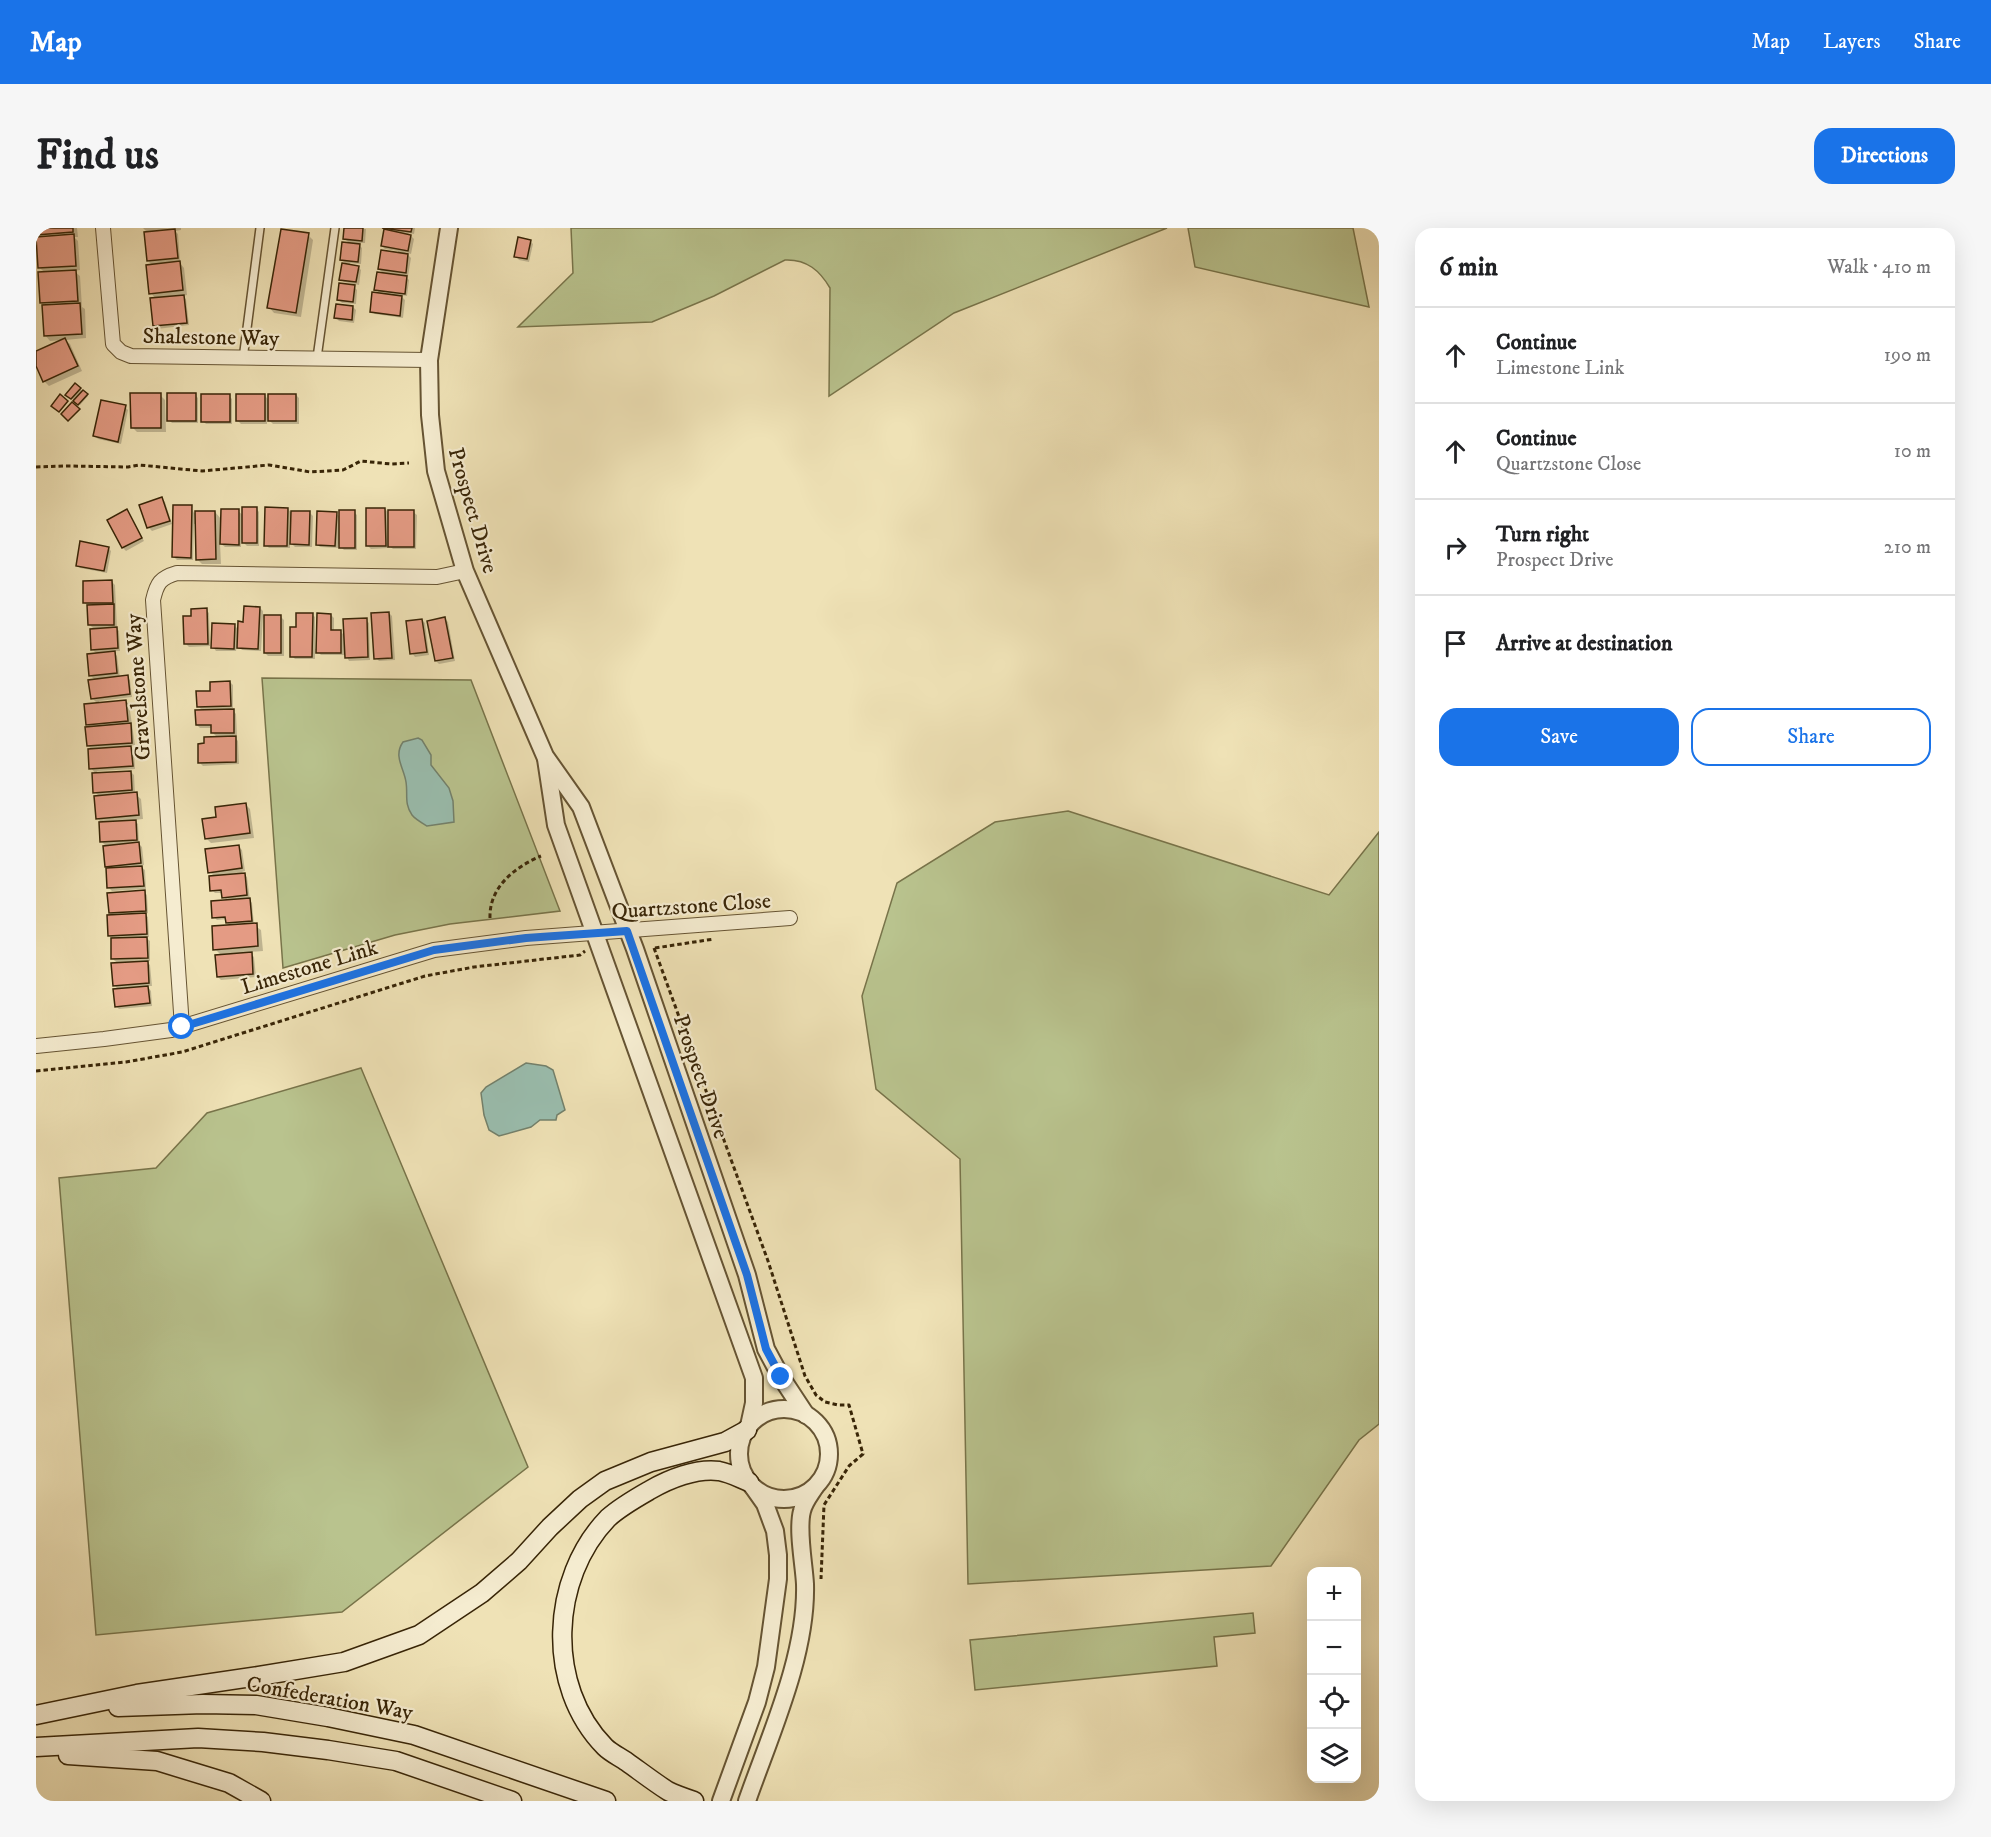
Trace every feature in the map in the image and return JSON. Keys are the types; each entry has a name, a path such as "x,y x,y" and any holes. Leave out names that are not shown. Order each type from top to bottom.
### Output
{"main road":[{"path":"36,1715 137,1694 344,1662 419,1635 482,1593 519,1561 580,1499 605,1481 651,1462 725,1442 748,1428"},
{"path":"694,1801 669,1791 605,1747 585,1720 570,1689 564,1664 562,1639 564,1609 572,1576 586,1546 609,1518 635,1498 659,1485 698,1472 721,1471 751,1484"},
{"name":"Confederation Way","path":"36,1715 128,1706 256,1705 414,1735 606,1801"},
{"path":"36,1747 198,1738 263,1742 396,1761 512,1801"},
{"path":"36,1752 157,1761 229,1783 261,1801"}],"street":[{"name":"Shalestone Way","path":"103,228 113,344 131,356 429,360"},
{"name":"Prospect Drive","path":"449,228 429,360 432,440 436,471 465,571 545,756 581,807 627,931 747,1275 766,1349 806,1415"},
{"name":"Gravelstone Way","path":"182,1027 153,600 159,582 166,576 177,573 437,577 465,571"},
{"name":"Prospect Drive","path":"545,756 556,825 754,1378 754,1403 748,1428"},
{"name":"Quartzstone Close","path":"596,933 790,918"},
{"name":"Limestone Link","path":"36,1046 136,1035 182,1027 434,950 526,938 596,933"},
{"path":"722,1801 757,1702 766,1667 778,1579 775,1531 765,1504 745,1476 740,1464 739,1450 742,1437 759,1417 771,1411 784,1409 806,1415 819,1425 826,1436 829,1463 824,1476 806,1500 801,1512 805,1586 800,1641 792,1672 747,1801"},
{"path":"751,1484 764,1495 777,1499 791,1499 804,1495 815,1487"}],"lane":[{"path":"243,358 260,228"},
{"path":"317,358 335,228"}],"path":[{"path":"36,467 147,465 202,471 269,465 310,472 343,470 361,461 409,463"},
{"path":"490,918 491,900 503,882 520,867 541,856"},
{"path":"717,939 654,948 768,1261 805,1376 816,1395 825,1402 849,1405 862,1451"},
{"path":"36,1071 126,1062 182,1052 425,976 474,967 580,955 584,951"}],"green space":[{"path":"571,228 1167,228 954,313 829,396 830,288 812,267 793,260 785,260 714,296 652,322 518,327 573,273"},
{"path":"1188,228 1353,228 1369,307 1195,267"},
{"path":"262,678 471,680 560,911 450,924 395,935 283,968"},
{"path":"1068,811 1329,895 1379,832 1379,1424 1359,1440 1271,1566 968,1584 960,1159 876,1089 862,996 897,883 995,822"},
{"path":"361,1068 528,1467 342,1612 96,1635 59,1178 156,1168 207,1113"},
{"path":"1253,1613 1255,1633 1214,1637 1217,1666 975,1690 970,1640"}],"shaded area":[{"path":"418,738 422,740 431,755 431,765 449,788 453,801 454,822 427,826 415,818 410,811 399,752 403,742"},
{"path":"526,1063 546,1066 553,1070 565,1110 557,1115 556,1120 540,1120 531,1127 499,1136 489,1130 481,1093 486,1087"}],"building":[{"path":"36,228 73,228 73,232 36,235"},
{"path":"344,228 363,228 362,241 343,239"},
{"path":"382,228 412,228 411,232"},
{"path":"175,229 178,258 147,261 144,232"},
{"path":"281,229 309,233 296,313 267,308"},
{"path":"384,229 411,235 408,251 381,246"},
{"path":"74,234 76,266 38,268 36,237"},
{"path":"518,237 531,240 527,259 514,257"},
{"path":"342,242 360,244 358,262 340,260"},
{"path":"381,250 408,254 406,273 378,269"},
{"path":"180,261 183,290 149,294 146,265"},
{"path":"342,263 359,266 356,282 339,280"},
{"path":"76,270 78,301 40,303 38,272"},
{"path":"377,272 407,276 405,294 374,290"},
{"path":"339,283 355,285 353,302 337,300"},
{"path":"372,292 402,296 400,316 370,312"},
{"path":"184,295 187,323 153,326 150,298"},
{"path":"80,303 82,334 44,336 42,305"},
{"path":"336,304 353,306 352,320 334,318"},
{"path":"65,338 78,366 43,382 36,366 36,351"},
{"path":"75,383 81,388 71,399 65,395"},
{"path":"83,390 88,394 78,405 73,401"},
{"path":"130,393 161,393 161,428 131,428"},
{"path":"167,393 196,393 196,421 167,421"},
{"path":"60,394 68,401 59,412 51,406"},
{"path":"201,394 230,394 230,422 201,422"},
{"path":"236,394 265,394 265,421 236,421"},
{"path":"268,394 296,394 296,421 268,421"},
{"path":"101,400 126,405 118,442 93,436"},
{"path":"72,402 80,409 68,421 61,414"},
{"path":"162,497 170,521 147,528 139,505"},
{"path":"173,505 192,505 191,558 172,557"},
{"path":"242,507 257,507 257,543 242,543"},
{"path":"265,507 288,508 287,546 264,546"},
{"path":"366,508 385,508 386,546 366,546"},
{"path":"127,509 142,538 122,548 107,520"},
{"path":"221,509 239,509 239,545 220,544"},
{"path":"339,510 355,510 355,548 339,548"},
{"path":"388,510 414,510 414,547 388,547"},
{"path":"195,511 215,511 216,559 196,560"},
{"path":"291,511 310,511 309,545 290,544"},
{"path":"317,511 337,512 335,546 316,545"},
{"path":"80,541 109,547 104,571 76,566"},
{"path":"112,580 113,603 83,603 83,581"},
{"path":"114,604 114,625 88,625 87,605"},
{"path":"244,606 260,607 258,649 237,648 238,621 243,622"},
{"path":"207,608 208,644 184,644 183,616 191,616 191,609"},
{"path":"389,612 392,658 374,659 371,613"},
{"path":"296,613 313,613 312,657 290,657 290,627 296,627"},
{"path":"317,613 331,614 331,630 341,630 341,653 316,653"},
{"path":"264,615 281,615 281,653 264,653"},
{"path":"445,617 453,658 435,661 427,621"},
{"path":"367,618 368,657 345,658 343,619"},
{"path":"422,619 427,652 410,654 406,621"},
{"path":"212,623 235,624 234,649 211,648"},
{"path":"117,627 118,648 91,650 90,629"},
{"path":"115,651 117,673 89,676 87,654"},
{"path":"128,675 130,694 91,699 88,680"},
{"path":"230,681 231,706 197,707 196,691 210,691 210,682"},
{"path":"126,700 128,721 86,725 84,704"},
{"path":"234,709 234,733 211,733 211,725 196,725 195,710"},
{"path":"131,723 132,743 87,746 85,727"},
{"path":"236,736 236,762 198,763 198,744 204,743 204,737"},
{"path":"131,746 133,766 89,769 88,749"},
{"path":"131,771 132,790 93,793 92,773"},
{"path":"137,792 139,815 96,819 94,796"},
{"path":"246,803 250,833 205,839 202,819 216,817 215,807"},
{"path":"136,820 137,840 100,842 99,822"},
{"path":"139,842 141,863 105,867 103,846"},
{"path":"239,845 242,868 208,873 205,849"},
{"path":"142,866 144,886 107,888 106,868"},
{"path":"245,873 247,895 222,898 221,890 210,891 209,876"},
{"path":"145,890 146,911 109,913 107,893"},
{"path":"250,898 252,921 226,923 225,917 212,918 211,901"},
{"path":"146,913 147,934 108,936 107,915"},
{"path":"257,923 258,946 213,950 212,926"},
{"path":"147,937 148,958 111,959 111,938"},
{"path":"252,952 253,974 217,977 215,955"},
{"path":"148,961 149,983 113,986 111,963"},
{"path":"148,986 150,1003 115,1007 113,989"}],"route":[{"path":"182,1027 434,950 526,938 627,931 747,1275 766,1349 781,1377"}]}
